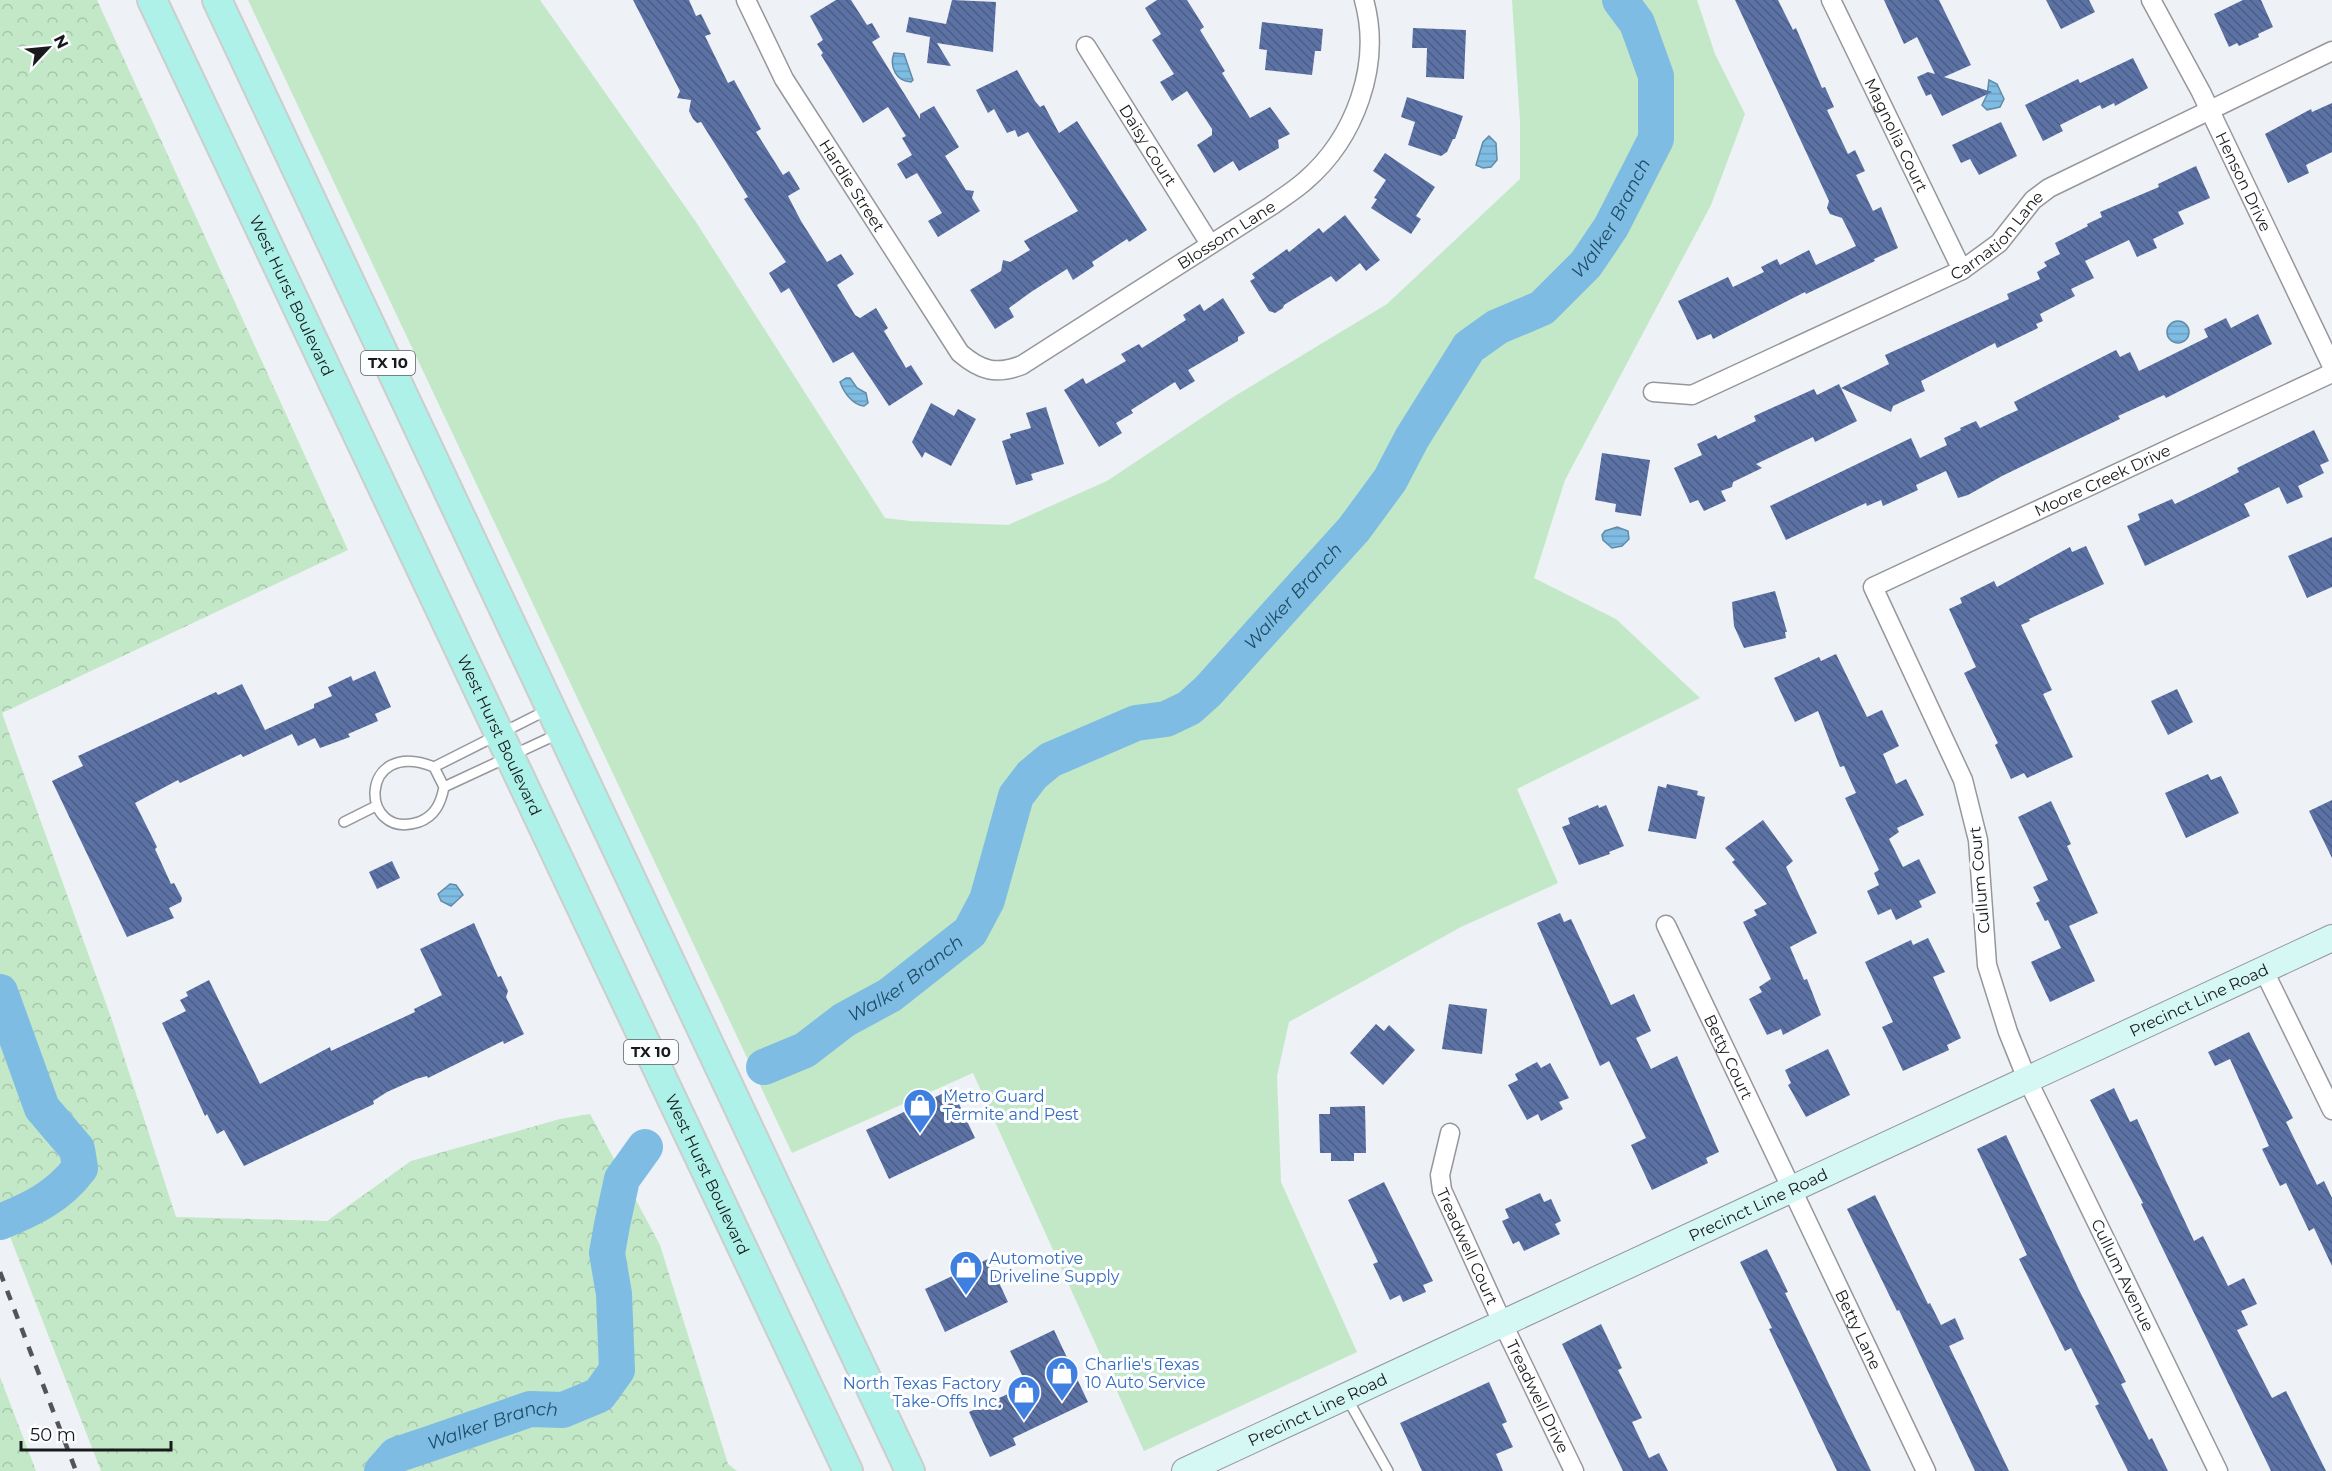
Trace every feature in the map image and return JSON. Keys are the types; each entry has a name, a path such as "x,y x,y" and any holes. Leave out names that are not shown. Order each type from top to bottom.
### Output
{"main road":[{"name":"West Hurst Boulevard","path":"152,0 848,1471"},
{"name":"TX 10","path":"217,0 910,1471"},
{"name":"Precinct Line Road","path":"1185,1471 2332,938"}],"street":[{"name":"Hardie Street","path":"746,0 784,79 960,353 972,364"},
{"name":"Blossom Lane","path":"972,364 989,371 1005,372 1022,365 1305,181 1332,152 1349,128 1366,76 1369,45 1364,0"},
{"name":"Magnolia Court","path":"1831,0 1962,270"},
{"name":"Henson Drive","path":"2151,0 2209,109 2332,366"},
{"name":"Daisy Court","path":"1086,46 1210,244"},
{"name":"Carnation Lane","path":"1653,392 1692,395 1962,270 1999,243 2033,201 2049,188 2332,51"},
{"name":"Moore Creek Drive","path":"1874,587 2332,373"},
{"name":"Cullum Court","path":"1874,587 1963,780 1978,840 1988,965 2008,1032 2027,1079"},
{"name":"Betty Court","path":"1666,925 1789,1189"},
{"path":"2264,971 2332,1110"},
{"name":"Cullum Avenue","path":"2027,1079 2218,1471"},
{"name":"Treadwell Court","path":"1450,1133 1440,1175 1442,1190 1502,1322"},
{"name":"Betty Lane","path":"1789,1189 1926,1471"},
{"name":"Treadwell Drive","path":"1502,1322 1574,1471"}],"lane":[{"path":"434,767 444,787 441,802 427,819 408,825 389,821 376,806 373,798 381,772 397,761 415,759 434,767 503,745 556,721"},
{"path":"444,787 503,745 556,721"},
{"path":"344,822 376,806"},
{"path":"1346,1395 1388,1471"}],"green space":[{"path":"0,0 97,0 348,550 2,713 113,1023 176,1217 327,1221 411,1161 560,1119 590,1114 660,1245 728,1464 737,1471 101,1471 0,1211"},
{"path":"248,0 540,0 696,222 885,518 1008,525 1107,481 1230,399 1387,304 1520,179 1520,122 1512,0 1697,0 1715,54 1745,114 1711,205 1565,480 1534,578 1616,619 1700,698 1517,789 1558,883 1461,927 1289,1022 1277,1076 1281,1182 1357,1352 1144,1451 973,1073 792,1153"},
{"path":"0,1377 36,1471 0,1471"}],"water":[{"path":"894,53 904,54 913,80 911,82 901,79 895,72 892,63"},
{"path":"1989,80 1997,84 2004,99 2000,107 1987,110 1982,105 1987,95"},
{"path":"1489,136 1496,143 1497,160 1491,167 1483,168 1476,165 1483,142"},
{"path":"2178,321 2186,324 2189,332 2186,340 2178,343 2170,340 2167,332 2170,324"},
{"path":"850,378 857,388 866,393 868,403 864,406 860,405 849,398 840,382"},
{"path":"1617,527 1628,531 1629,539 1622,546 1612,548 1603,540 1602,535 1605,531"},
{"path":"450,884 456,885 463,895 451,906 441,901 438,894"}],"building":[{"path":"633,0 689,0 696,16 701,14 711,34 705,36 728,83 734,80 761,129 756,132 783,175 789,171 800,189 788,196 801,221 827,262 841,254 854,274 837,285 855,315 860,318 876,308 888,328 884,331 906,368 911,365 923,384 889,406 853,352 833,363 789,288 781,293 769,273 786,262 744,199 748,197 701,122 697,123 693,119 689,111 691,100 677,98 680,91"},
{"path":"836,0 851,0 867,25 872,23 880,37 872,42 920,119 920,114 934,106 959,147 945,156 966,190 974,191 972,198 980,211 938,237 928,221 942,213 917,173 906,179 897,164 912,155 902,138 906,136 888,107 863,123 821,55 823,53 817,44 823,40 810,16"},
{"path":"952,0 996,2 993,52 937,43 951,66 927,63 930,37 906,32 909,17 946,24"},
{"path":"1157,0 1187,0 1204,27 1200,30 1225,71 1222,73 1250,118 1270,107 1290,134 1278,140 1279,148 1239,171 1233,161 1214,173 1197,145 1212,135 1212,129 1187,91 1172,101 1160,82 1174,74 1152,40 1161,34 1145,8"},
{"path":"1735,0 1778,0 1793,30 1796,28 1822,88 1825,87 1834,107 1827,110 1848,154 1855,150 1865,171 1856,175 1873,211 1881,207 1898,248 1713,339 1711,334 1697,340 1678,301 1728,277 1733,287 1764,272 1761,267 1777,259 1780,265 1809,250 1816,265 1856,246 1842,218 1830,214 1827,208 1829,201"},
{"path":"1884,0 1939,0 1971,65 1944,77 1992,92 1942,116 1931,94 1926,96 1917,77 1928,72 1935,74 1917,37 1904,44"},
{"path":"2046,0 2089,0 2095,12 2061,29"},
{"path":"2243,0 2261,0 2273,27 2258,34 2259,37 2239,46 2237,43 2229,47 2214,14"},
{"path":"1262,22 1323,29 1321,51 1315,51 1312,75 1265,70 1267,50 1259,49"},
{"path":"1413,28 1466,30 1464,79 1426,77 1427,48 1412,48"},
{"path":"2133,58 2148,88 2115,106 2114,103 2102,109 2100,105 2060,125 2063,131 2043,141 2025,105 2078,79 2080,83"},
{"path":"1017,70 1035,101 1040,107 1044,105 1059,133 1077,121 1147,230 1129,242 1127,239 1092,262 1094,266 1073,280 1067,269 1031,292 1009,308 1014,317 995,329 970,290 1001,271 1003,260 1010,262 1030,250 1024,241 1078,211 1028,132 1018,137 1015,130 1007,133 994,109 988,113 976,90"},
{"path":"1407,97 1463,116 1455,139 1447,152 1441,156 1408,145 1415,122 1401,117"},
{"path":"2332,103 2332,152 2306,165 2309,173 2288,183 2265,134 2311,109 2312,112"},
{"path":"2001,122 2017,156 1979,175 1970,159 1961,163 1952,145"},
{"path":"1385,153 1435,187 1416,216 1421,219 1411,234 1371,208 1377,199 1374,198 1386,180 1373,171"},
{"path":"2196,166 2210,198 2178,212 2184,224 2153,239 2157,248 2137,257 2129,240 2085,261 2094,278 2071,289 2075,296 2040,314 2043,321 2036,324 2038,328 1997,348 1995,343 1921,381 1925,391 1893,406 1891,412 1841,388 1889,364 1885,355 2009,299 2007,294 2040,279 2037,272 2047,266 2044,262 2060,254 2055,243 2102,217 2100,212 2159,187 2158,184"},
{"path":"1345,215 1380,260 1366,271 1360,263 1336,282 1331,276 1275,313 1269,311 1250,281 1255,278 1252,274 1287,249 1289,252 1319,228 1323,233"},
{"path":"1223,298 1245,333 1238,337 1238,341 1188,370 1195,381 1180,390 1175,382 1131,410 1133,413 1116,423 1122,433 1099,447 1064,390 1083,378 1086,384 1126,361 1121,354 1139,344 1142,348 1186,320 1183,315 1200,304 1204,311"},
{"path":"2258,314 2272,344 2166,398 2164,395 2118,416 2120,419 1968,495 1958,498 1946,471 1916,485 1918,490 1883,506 1881,500 1867,506 1866,503 1786,540 1770,506 1911,438 1920,458 1947,445 1944,438 1961,430 1960,428 1976,421 1980,428 2018,410 2014,402 2116,350 2120,357 2130,352 2139,371 2208,337 2204,329 2226,318 2231,328"},
{"path":"1839,384 1857,421 1815,442 1813,437 1756,464 1762,468 1733,482 1732,487 1721,491 1726,501 1704,511 1698,500 1690,503 1674,468 1702,455 1697,444 1716,435 1718,439 1756,421 1754,416 1814,389 1817,395"},
{"path":"931,403 954,416 958,409 976,419 951,466 925,452 922,458 912,442"},
{"path":"1046,407 1064,464 1031,474 1033,480 1016,485 1002,441 1011,438 1010,434 1031,428 1026,413"},
{"path":"2314,430 2329,461 2320,465 2324,473 2298,486 2303,497 2287,504 2279,487 2244,504 2250,516 2145,566 2127,526 2140,520 2138,514 2172,499 2175,504 2239,472 2237,468"},
{"path":"1602,453 1650,460 1641,516 1615,512 1616,504 1595,500"},
{"path":"2332,537 2332,587 2307,598 2288,556"},
{"path":"2086,546 2104,584 2029,619 2030,621 2021,625 2052,690 2043,694 2073,757 2027,778 2024,773 2011,779 1995,745 1998,743 1964,673 1976,667 1949,609 1962,603 1960,598 1994,581 1997,587 2070,547 2072,552"},
{"path":"1775,591 1787,632 1785,632 1786,638 1744,648 1734,626 1732,602"},
{"path":"1836,654 1867,717 1882,710 1899,746 1883,754 1896,784 1906,779 1924,815 1897,828 1899,832 1889,839 1903,867 1919,859 1936,893 1919,901 1922,907 1896,920 1891,909 1878,915 1867,891 1879,885 1874,873 1879,870 1845,798 1856,793 1844,766 1840,767 1818,711 1795,722 1774,678 1819,657 1821,661"},
{"path":"375,671 391,707 375,714 378,721 348,734 350,737 320,748 315,738 298,746 292,734 243,757 241,754 180,783 178,780 135,803 157,847 155,849 171,884 174,883 182,898 181,902 169,908 174,918 127,937 52,781 83,766 78,756 216,692 218,695 242,684 265,730 314,708 314,704 332,696 328,687 351,676 353,681"},
{"path":"2177,689 2193,722 2168,735 2151,701"},
{"path":"2208,774 2211,780 2221,776 2239,813 2186,838 2165,793"},
{"path":"1667,784 1698,791 1697,795 1705,797 1696,839 1648,831 1658,786 1666,788"},
{"path":"2332,800 2332,858 2309,811"},
{"path":"2051,801 2071,844 2067,846 2098,913 2069,926 2095,981 2050,1002 2031,962 2061,948 2048,920 2045,921 2036,903 2040,901 2033,887 2048,880 2018,817"},
{"path":"1598,805 1599,808 1606,805 1624,846 1609,852 1610,854 1579,865 1562,827 1570,824 1568,818"},
{"path":"1763,820 1793,861 1786,867 1817,933 1790,947 1804,980 1807,979 1821,1015 1783,1035 1781,1029 1767,1035 1749,999 1762,992 1759,987 1771,979 1743,922 1757,915 1754,910 1767,904 1732,862 1735,860 1725,848"},
{"path":"392,861 400,878 377,889 369,872"},
{"path":"1560,913 1564,922 1571,919 1611,1005 1634,994 1651,1031 1636,1038 1651,1069 1677,1056 1719,1152 1706,1158 1708,1163 1652,1190 1631,1145 1646,1138 1609,1061 1600,1066 1537,923"},
{"path":"474,923 498,977 501,976 508,991 506,997 524,1034 504,1044 503,1041 428,1078 427,1076 416,1079 387,1092 373,1101 374,1104 244,1166 224,1130 217,1134 207,1114 205,1116 162,1023 186,1011 180,1000 188,996 186,992 209,980 260,1084 330,1047 331,1051 415,1012 414,1009 442,995 420,949"},
{"path":"1928,938 1945,972 1933,977 1961,1038 1947,1045 1949,1050 1903,1071 1882,1027 1893,1022 1865,962 1911,940 1913,945"},
{"path":"1449,1004 1487,1009 1482,1054 1442,1049"},
{"path":"1376,1024 1384,1031 1389,1025 1415,1050 1383,1085 1350,1053"},
{"path":"2249,1032 2293,1118 2286,1122 2317,1185 2324,1181 2332,1198 2332,1266 2314,1228 2309,1231 2286,1183 2280,1186 2262,1149 2269,1146 2230,1059 2215,1066 2208,1052"},
{"path":"1828,1049 1850,1095 1806,1117 1788,1085 1791,1083 1785,1070"},
{"path":"1537,1062 1541,1068 1550,1063 1569,1098 1559,1102 1563,1109 1541,1121 1538,1114 1527,1120 1508,1085 1518,1080 1515,1074"},
{"path":"2114,1088 2130,1122 2137,1119 2194,1241 2203,1236 2228,1286 2244,1278 2257,1304 2241,1311 2248,1325 2237,1330 2272,1398 2286,1391 2326,1471 2271,1471 2141,1204 2143,1203 2090,1100"},
{"name":"Metro Guard Termite and Pest","path":"952,1089 975,1138 889,1179 866,1130"},
{"path":"1365,1106 1366,1153 1354,1153 1354,1161 1331,1161 1331,1153 1320,1153 1319,1114 1330,1114 1330,1107"},
{"path":"2006,1135 2079,1290 2126,1382 2121,1384 2149,1440 2152,1438 2168,1471 2128,1471 2095,1406 2099,1404 2071,1348 2065,1351 2019,1259 2027,1255 1977,1149"},
{"path":"1384,1182 1433,1281 1423,1285 1426,1292 1403,1302 1400,1295 1390,1300 1373,1264 1378,1262 1348,1200"},
{"path":"1540,1193 1544,1202 1551,1199 1561,1221 1555,1224 1560,1234 1524,1251 1519,1241 1513,1244 1502,1221 1509,1218 1505,1209"},
{"path":"1875,1195 1928,1304 1930,1303 1941,1325 1955,1318 1964,1339 1949,1346 2009,1471 1975,1471 1899,1310 1897,1311 1847,1209"},
{"path":"1767,1249 1788,1292 1785,1293 1871,1471 1837,1471 1769,1329 1772,1328 1740,1262"},
{"name":"Automotive Driveline Supply","path":"988,1259 1008,1302 945,1332 925,1289"},
{"path":"1601,1324 1622,1368 1618,1370 1642,1418 1632,1422 1649,1458 1659,1453 1668,1471 1623,1471 1562,1344"},
{"path":"1054,1330 1088,1402 1013,1438 1016,1445 990,1457 969,1412 1027,1385 1010,1351"},
{"path":"1489,1382 1507,1422 1502,1424 1513,1447 1496,1454 1503,1471 1422,1471 1400,1423"}],"waterway":[{"name":"Walker Branch","path":"764,1067 805,1050 844,1020 890,995 970,932 987,900 1016,796 1032,775 1050,760 1136,723 1166,719 1189,708 1208,691 1354,529 1390,480 1412,438 1469,347 1497,327 1542,308 1586,264 1611,227 1656,139 1656,76 1637,23 1620,0"},
{"path":"0,992 42,1108 77,1149 80,1168 63,1187 44,1201 0,1222"},
{"name":"Walker Branch","path":"382,1471 396,1455 530,1409 563,1410 599,1395 617,1370 614,1294 607,1253 612,1225 622,1179 645,1147"}],"railway":[{"path":"0,1272 76,1471"}],"place":[{"name":"Metro Guard Termite and Pest","path":"920,1134"},
{"name":"Automotive Driveline Supply","path":"966,1296"},
{"name":"Charlie's Texas 10 Auto Service","path":"1062,1402"},
{"name":"North Texas Factory Take-Offs Inc.","path":"1024,1421"}]}
